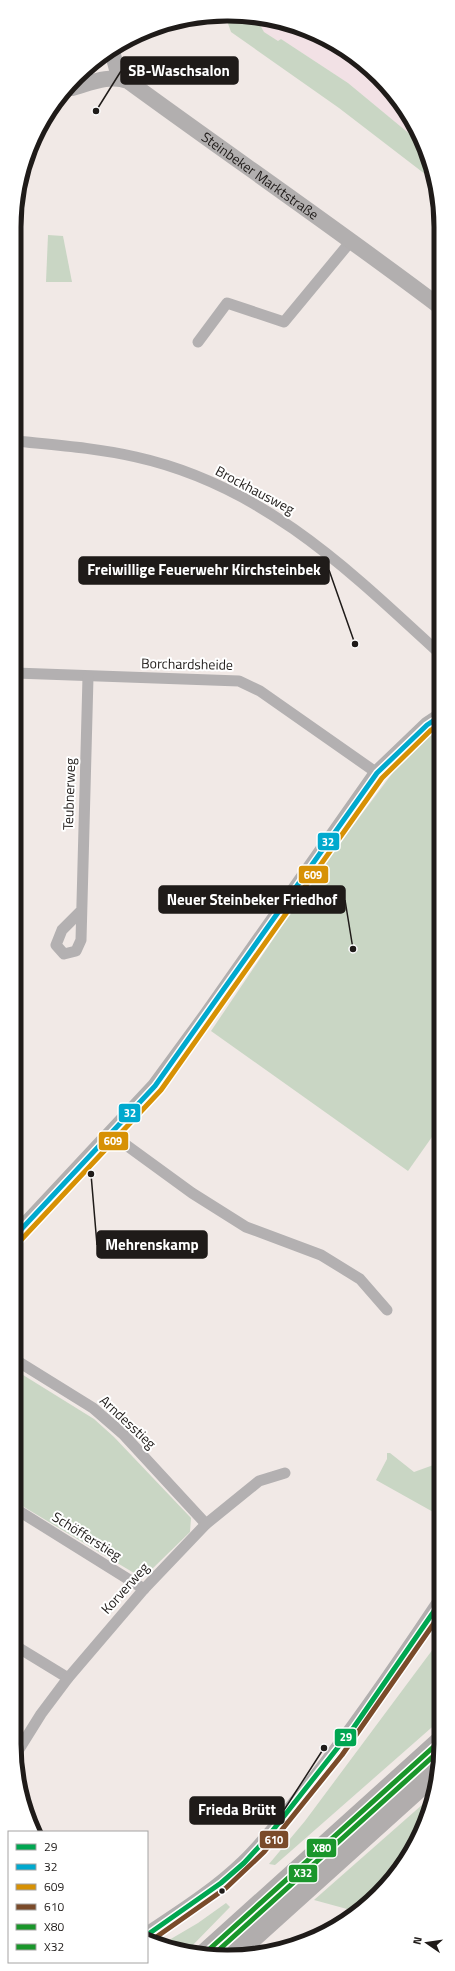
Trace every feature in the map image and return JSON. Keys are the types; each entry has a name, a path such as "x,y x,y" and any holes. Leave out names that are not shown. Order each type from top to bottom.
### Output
{"highway":[{"path":"209,1949 434,1747"},
{"path":"239,1950 431,1777"}],"street":[{"path":"76,87 107,78 119,77 113,56"},
{"name":"Steinbeker Marktstraße","path":"119,77 128,81 434,302"},
{"path":"198,342 227,303 284,322 351,241"},
{"name":"Brockhausweg","path":"21,442 136,457 192,475 256,504 320,546 380,598 434,649"},
{"name":"Borchardsheide","path":"21,673 88,677 239,681 260,691 376,773"},
{"name":"Teubnerweg","path":"81,911 88,677"},
{"path":"21,1230 111,1134 171,1066 376,773 427,725 434,720"},
{"path":"111,1134 192,1193 246,1227 321,1255 360,1279 386,1310"},
{"name":"Arndesstieg","path":"21,1363 93,1408 123,1434 206,1524"},
{"name":"Korverweg","path":"21,1746 41,1714 68,1678 144,1589 206,1524 259,1481 285,1473"},
{"name":"Schöfferstieg","path":"21,1512 144,1589"},
{"path":"148,1934 211,1891 244,1864 263,1844 313,1782 378,1696 434,1612"},
{"path":"21,1649 68,1678"}],"shaded area":[{"path":"259,24 281,28 307,37 319,42 342,56 364,72 383,91 399,113 413,137 348,83 281,39 278,41 264,32"}],"green space":[{"path":"227,21 259,24 264,32 278,41 281,39 348,83 413,137 427,176 339,108 231,32"},
{"path":"48,235 63,236 72,282 46,282"},
{"path":"434,733 434,1134 408,1171 211,1031 322,867 394,771 415,748"},
{"path":"21,1374 94,1419 114,1437 191,1518 190,1532 150,1571 134,1573 21,1505"},
{"path":"387,1453 390,1453 414,1472 434,1465 434,1512 376,1480 387,1459"},
{"path":"434,1648 434,1725 275,1865 269,1864 305,1821"},
{"path":"426,1802 413,1835 406,1847 383,1880 364,1899 349,1910 314,1900"},
{"path":"226,1903 230,1907 191,1947 167,1941 198,1923"}],"transit line":[{"name":"32","path":"21,1230 155,1086 377,773 427,725 434,720"},
{"name":"609","path":"21,1240 161,1090 382,778 434,728"},
{"name":"29","path":"148,1934 221,1883 244,1863 266,1839 354,1727 434,1611"},
{"name":"610","path":"156,1937 226,1888 264,1852 342,1755 434,1623"},
{"name":"X80","path":"209,1949 434,1747"},
{"name":"X32","path":"219,1950 434,1756"}],"place":[{"name":"SB-Waschsalon","path":"96,111"},
{"name":"Freiwillige Feuerwehr Kirchsteinbek","path":"355,644"},
{"name":"Neuer Steinbeker Friedhof","path":"353,949"},
{"name":"Mehrenskamp","path":"91,1174"},
{"name":"Frieda Brütt","path":"324,1748"}]}
